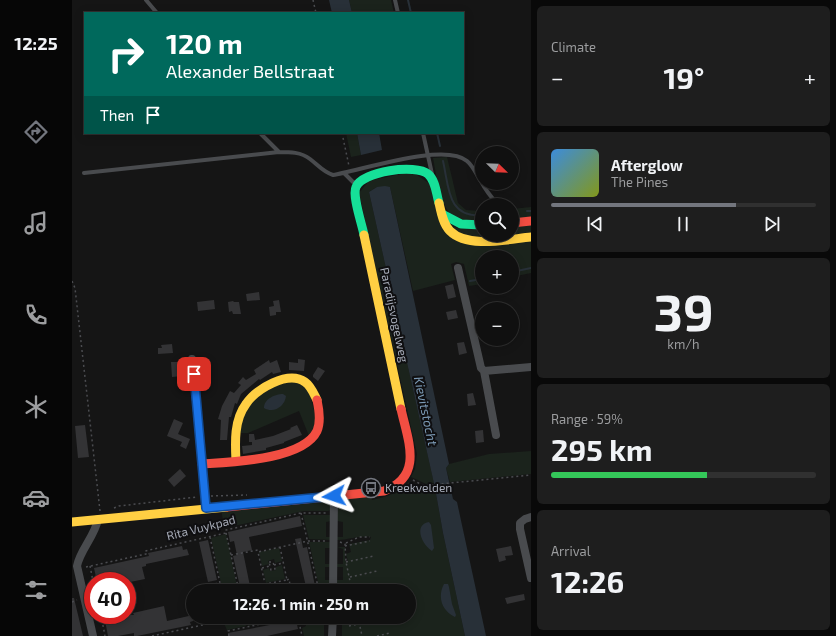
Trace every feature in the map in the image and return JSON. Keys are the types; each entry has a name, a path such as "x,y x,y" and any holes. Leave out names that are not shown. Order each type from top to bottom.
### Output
{"street":[{"path":"358,183 364,178 370,176 415,169 427,173 434,182 444,222 451,232 461,239 474,242 531,237"},
{"name":"Paradijsvogelweg","path":"358,183 355,193 412,454 410,468 406,476"},
{"path":"442,214 452,222 460,225 475,225"},
{"path":"519,222 531,221"},
{"path":"458,268 481,368 484,371 496,435"},
{"path":"192,359 206,508"},
{"path":"484,371 531,367"},
{"path":"202,464 254,460 277,455 297,447 315,434 318,428 318,405 307,383 302,380 281,380 263,387 248,400 240,412 235,428 236,461"},
{"path":"72,522 99,516 206,508 384,491 397,486 406,476"},
{"path":"333,584 334,496"},
{"path":"84,595 78,569 78,560 88,544 99,516"},
{"path":"531,517 524,519 520,523 520,529 531,578"},
{"path":"90,624 93,636"},
{"path":"332,636 333,624"}],"lane":[{"path":"146,0 156,12"},
{"path":"395,0 398,12"},
{"path":"261,134 279,152"},
{"path":"423,134 434,182"},
{"path":"84,173 279,152 301,154 310,158 327,173 333,175 428,155 455,154 463,158 474,169 492,198"},
{"path":"344,173 353,182 358,183"}],"path":[{"path":"313,0 316,12"},
{"path":"342,134 350,172"},
{"path":"72,281 75,288 99,516"},
{"path":"406,476 422,485 430,485 531,475"},
{"name":"Rita Vuykpad","path":"78,569 146,554 145,551 226,533 226,530 301,514 334,513"},
{"path":"301,514 317,584"},
{"path":"226,533 237,584"},
{"path":"210,537 220,583 213,584"},
{"path":"345,545 352,539 359,537 370,537"},
{"path":"231,556 258,550 258,552 308,541 334,541 345,545 370,541"},
{"path":"345,545 346,562 350,584"},
{"path":"280,547 287,580 289,579 290,584"},
{"path":"258,552 265,584 287,580"},
{"path":"346,562 374,556"},
{"path":"270,566 269,562 273,562 274,565"},
{"path":"274,565 283,563"},
{"path":"270,566 271,570 275,569 274,565"},
{"path":"90,566 91,572"},
{"path":"262,568 270,566"},
{"path":"349,578 377,571"},
{"path":"103,624 105,636"},
{"path":"152,636 207,624"},
{"path":"229,636 228,631 261,624"},
{"path":"299,624 302,636"},
{"path":"349,626 359,624 362,636"},
{"path":"377,636 390,633"}],"shaded area":[{"path":"349,0 391,0 394,12 352,12"},
{"path":"346,134 357,134 361,155 351,157"},
{"path":"447,157 458,203 466,210 475,211 475,223 463,223 455,219 449,213 444,205 438,185 433,158"},
{"path":"406,173 417,175 430,184 448,236 475,237 475,242 519,242 519,239 531,239 531,273 519,276 519,250 475,250 475,285 469,286 464,264 456,262 451,264 455,280 413,291 390,187 377,187 369,192 434,483 426,484 411,477 415,469 417,454 359,193 368,182"},
{"path":"531,207 531,219 519,220 519,208"},
{"path":"531,223 531,232 519,234 519,224"},
{"path":"449,227 462,229 475,228 475,239 458,234"},
{"path":"296,380 308,388 317,421 309,436 299,411 248,433 237,433 244,411 266,388"},
{"path":"531,451 531,474 450,482 446,468 449,464 489,454"},
{"path":"409,482 423,488 435,488 465,636 342,636 342,624 416,624 416,584 336,583 336,580 343,580 343,567 336,567 336,564 343,564 343,549 337,547 345,547 345,561 348,561 346,554 351,552 349,544 370,540 371,537 337,540 337,537 343,537 343,522 337,521 338,497 371,494 372,500 392,494"},
{"path":"332,497 331,510 328,511 304,511 224,528 221,508"},
{"path":"303,515 332,515 332,521 326,522 326,537 332,537 332,540 309,539"},
{"path":"226,534 237,584 218,584 221,583 211,538"},
{"path":"309,542 332,542 332,548 325,548 325,564 331,564 331,567 325,567 325,580 331,580 331,583 318,584"},
{"path":"279,548 282,561 275,563 274,559 268,561 269,564 262,566 259,552"},
{"path":"282,565 285,579 266,583 263,570 269,568 270,571 276,570 276,567"},
{"path":"224,624 246,624 246,626 227,630"},
{"path":"306,624 324,624 324,636 304,636 302,628 306,626"}],"water":[{"path":"329,0 349,0 352,12 332,12"},
{"path":"357,134 379,134 382,150 361,155"},
{"name":"Kievitstocht","path":"377,187 390,187 449,464 446,468 453,499 457,502 486,636 465,636 435,488 369,192"},
{"path":"283,394 286,396 284,403 281,406 272,410 264,408 264,405 270,398"},
{"path":"429,522 431,525 434,548 432,551 422,540 420,531 424,524"},
{"path":"444,584 448,584 449,587 452,604 456,615 455,617 447,611 442,603 441,594"}],"building":[{"path":"453,284 456,297 448,299 445,286"},
{"path":"259,292 260,300 247,301 246,294"},
{"path":"214,300 215,309 198,311 197,302"},
{"path":"279,300 281,312 276,312 276,315 270,316 269,307 274,306 273,301"},
{"path":"228,302 239,302 241,314 233,314 232,311 229,312"},
{"path":"456,310 458,318 448,320 446,312"},
{"path":"464,342 467,353 459,355 457,343"},
{"path":"172,344 173,353 158,354 158,348 162,348 161,345"},
{"path":"298,359 305,360 304,371 289,370 289,362 298,363"},
{"path":"269,360 270,363 277,360 281,372 273,374 272,372 260,380 259,379 241,394 237,404 235,403 231,417 229,417 227,440 220,440 221,420 218,419 222,406 230,391 234,393 241,385 238,383 243,377 246,380 256,374 254,370"},
{"path":"171,362 180,362 182,376 172,377"},
{"path":"318,367 325,371 318,381 313,377 313,375"},
{"path":"473,393 476,405 468,406 467,394"},
{"path":"174,419 183,423 178,434 190,439 186,449 180,446 182,442 167,436"},
{"path":"85,425 89,457 78,458 75,426"},
{"path":"297,425 302,435 284,443 266,448 266,450 243,454 242,446 252,445 252,442 249,442 249,434 254,434 255,440 273,436"},
{"path":"483,430 484,442 476,443 475,431"},
{"path":"180,469 186,476 174,487 168,480"},
{"path":"300,516 302,526 249,537 252,550 243,552 250,584 239,584 233,556 237,555 234,541 230,542 228,532"},
{"path":"301,538 303,548 307,547 315,584 305,584 295,539"},
{"path":"208,540 217,580 208,582 199,542"},
{"path":"182,546 183,550 187,549 189,555 146,564 146,566 142,567 145,579 136,581 136,572 95,572 94,568 149,556 148,553"},
{"path":"511,546 513,555 505,556 506,560 499,562 496,549"},
{"path":"524,594 525,600 507,604 505,598"},
{"path":"72,598 74,598 83,636 72,636"},
{"path":"164,606 167,621 186,617 186,624 191,625 137,636 134,636 134,633 108,636 106,624 136,624 136,612"},
{"path":"275,624 297,624 298,629 267,636 228,636 228,633"}],"waterway":[{"path":"408,0 411,12"},
{"path":"437,134 440,146"},
{"path":"443,161 449,190 456,206 462,211 475,215"},
{"path":"519,271 531,268"},
{"path":"470,281 475,280"}],"traffic: fast":[{"path":"364,235 356,203 355,191 360,181 368,177 378,173 390,171 422,171 428,174 433,180 439,203"},
{"path":"442,214 461,224 475,225"}],"traffic: slow":[{"path":"439,203 446,225 450,231 458,237 467,240 489,242 531,237"},
{"path":"364,235 401,409"},
{"path":"236,461 236,431 239,417 246,404 257,393 273,383 290,378 305,382 312,390 317,400"},
{"path":"72,522 227,507"}],"traffic: jam":[{"path":"519,222 531,221"},
{"path":"202,464 265,458 282,454 297,448 309,441 317,431 319,420 317,400"},
{"path":"227,507 384,491 397,484 405,476 409,467 410,456 407,433 401,409"}],"place":[{"name":"Kreekvelden","path":"371,488"}],"route":[{"path":"194,374 206,492 206,508 334,496"}]}
